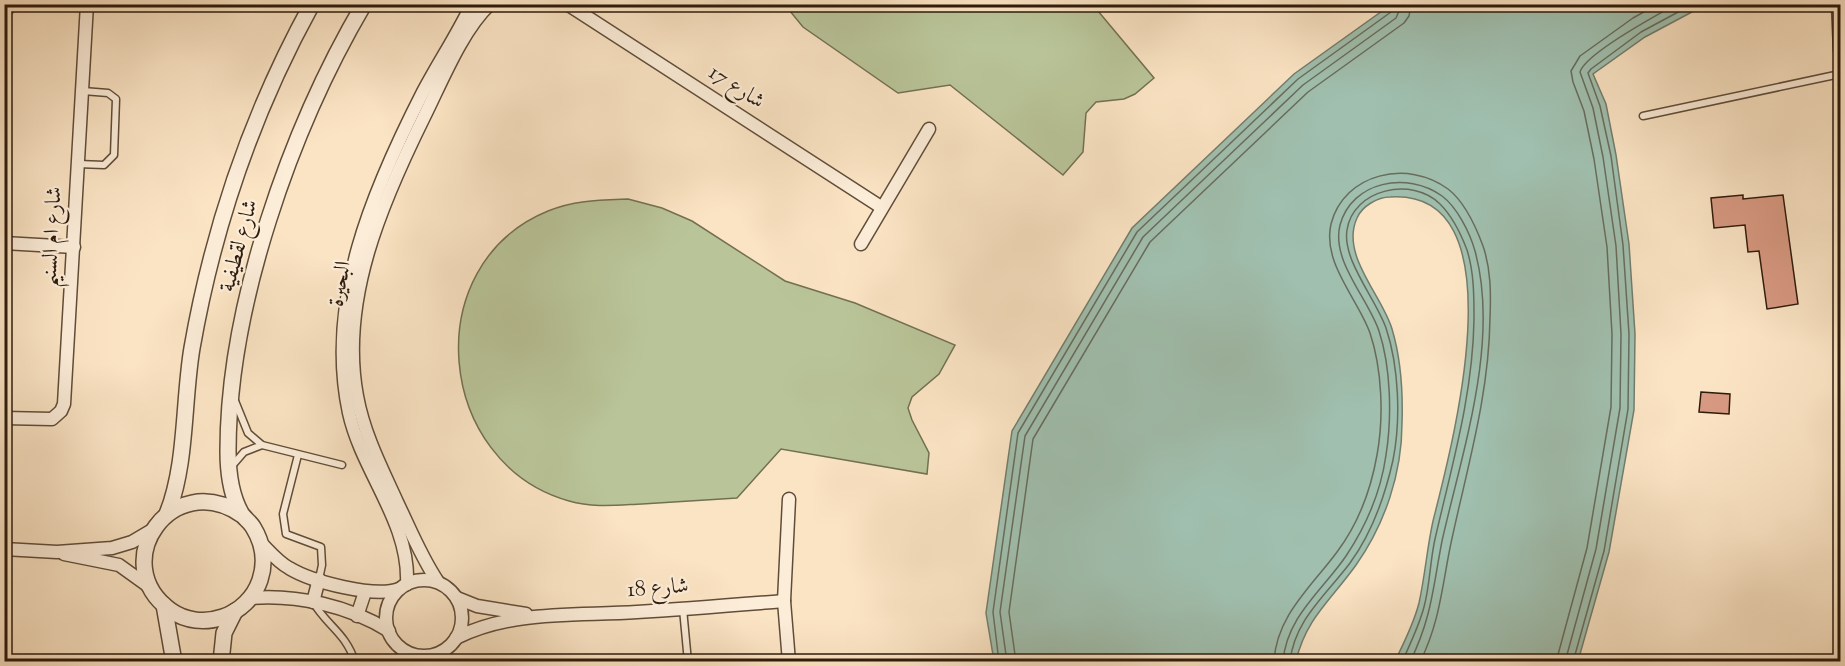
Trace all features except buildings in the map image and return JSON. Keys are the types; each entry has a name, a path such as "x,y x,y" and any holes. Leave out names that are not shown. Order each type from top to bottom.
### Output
{"street":[{"path":"4,12 12,4"},
{"name":"شارع ام السنيم","path":"4,418 46,420 52,419 61,411 65,390 87,4"},
{"name":"شارع لقطيفية","path":"167,514 177,487 185,401 201,298 223,216 270,88 312,4"},
{"name":"شارع لقطيفية","path":"242,515 232,489 229,470 232,399 247,307 279,189 330,66 364,4"},
{"name":"البحيرة","path":"403,587 408,562 376,470 355,383 355,289 375,229 421,110 472,4"},
{"name":"البحيرة","path":"421,110 473,26 490,4"},
{"name":"شارع 17","path":"567,4 881,207"},
{"path":"1838,4 1840,51"},
{"path":"861,244 929,129"},
{"path":"4,243 74,247"},
{"name":"البحيرة","path":"376,470 424,561 438,582"},
{"path":"789,500 784,601 789,662"},
{"path":"57,552 119,565 151,588 164,605 193,620 215,620 235,612 250,598 261,578 263,555 261,543 253,528 242,515 224,505 204,501 185,504 167,514 154,529 145,552 147,576 151,588"},
{"path":"4,549 57,552 122,546 154,529"},
{"path":"261,543 290,569 365,592 383,593 417,580 438,582 457,598 462,622 456,638 446,648 439,662"},
{"path":"313,602 319,579"},
{"path":"389,632 388,609 403,587"},
{"path":"357,616 365,592"},
{"path":"250,598 286,597 313,602 357,616 389,632 404,649 409,662"},
{"name":"شارع 18","path":"457,598 477,606 533,616"},
{"name":"شارع 18","path":"456,638 486,624 533,616 784,601"},
{"path":"164,605 174,662"},
{"path":"221,662 225,633 235,612"},
{"path":"404,649 425,655 446,648"}],"lane":[{"path":"1642,116 1840,74"},
{"path":"78,164 104,165 114,155 116,99 108,93 83,91"},
{"path":"232,399 248,432 262,445 342,465"},
{"path":"229,470 244,452 262,445"},
{"path":"298,455 282,521 286,534 321,547 322,564 319,579"},
{"path":"313,602 322,618 342,633 350,645 355,662"},
{"path":"683,608 688,662"}],"shaded area":[{"path":"785,5 1093,5 1154,78 1135,94 1124,99 1096,102 1086,113 1083,152 1063,175 950,85 898,93 803,27"},
{"path":"628,199 662,208 692,221 785,281 855,303 955,345 939,374 912,397 908,408 929,453 927,474 781,449 737,498 606,506 569,501 524,480 491,448 469,407 459,362 462,317 477,274 506,237 548,211 598,200"}],"water":[{"path":"1392,4 1705,5 1645,37 1593,74 1606,104 1629,244 1635,334 1634,410 1609,552 1578,661 1395,661 1412,625 1419,603 1431,531 1452,440 1462,386 1468,330 1467,278 1455,234 1431,206 1385,197 1366,206 1357,218 1353,232 1358,260 1387,316 1398,352 1402,399 1399,461 1390,497 1375,533 1356,565 1313,621 1300,646 1296,661 994,661 986,613 1012,431 1132,228 1294,74"}]}
